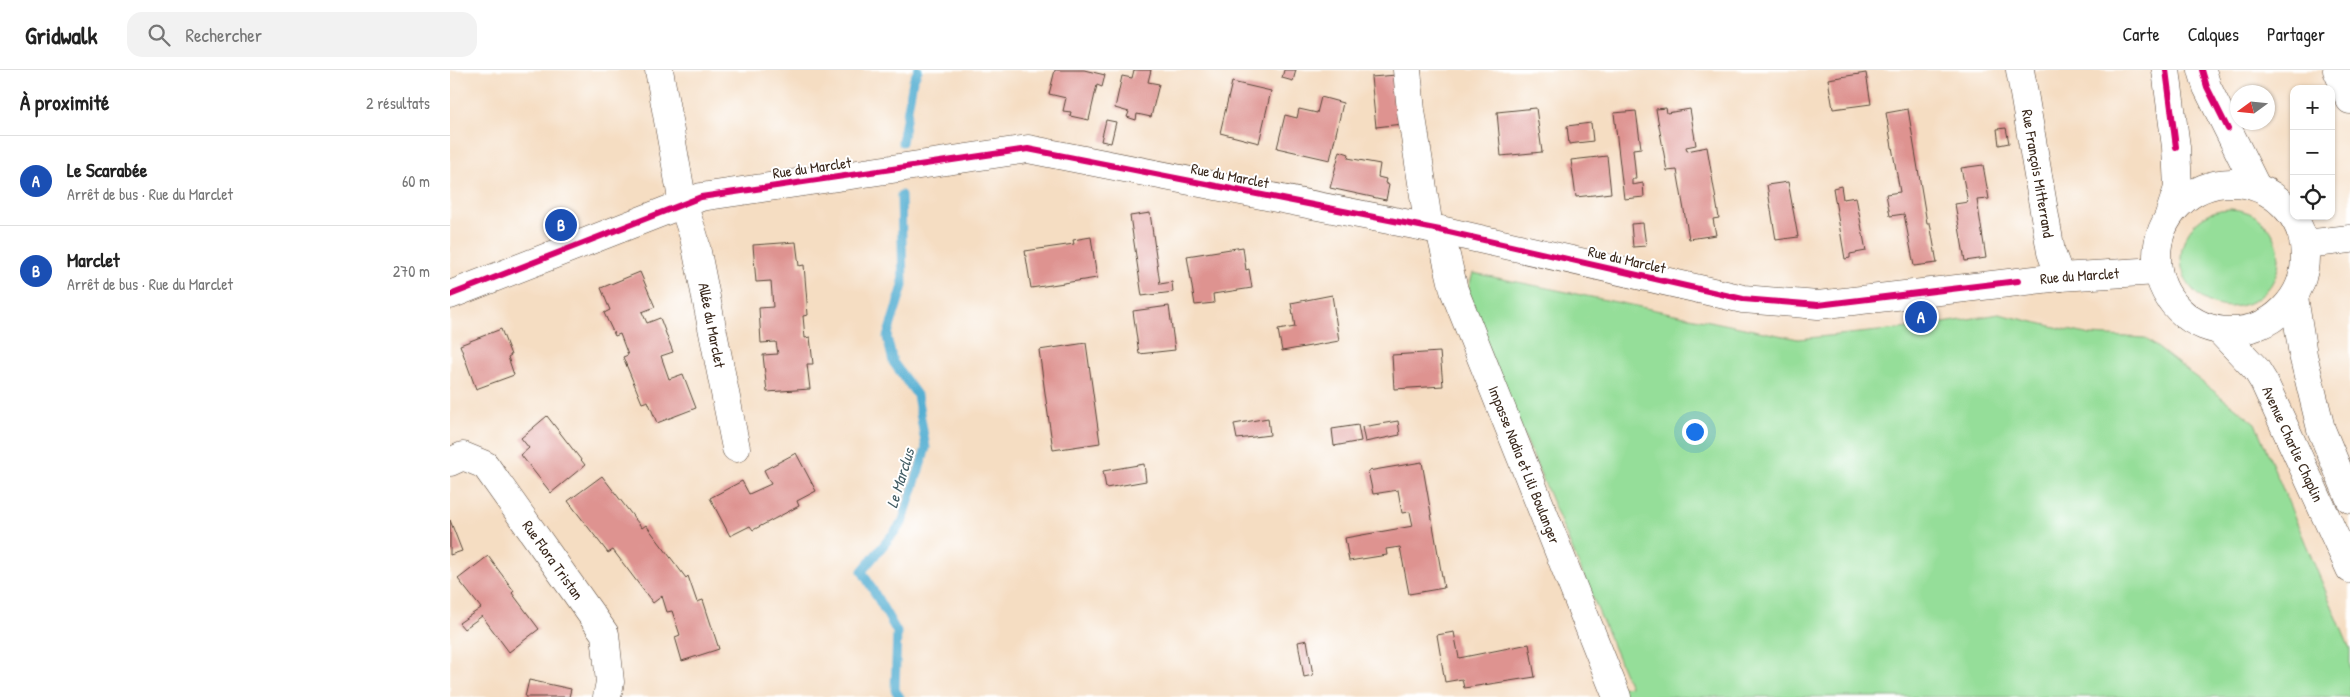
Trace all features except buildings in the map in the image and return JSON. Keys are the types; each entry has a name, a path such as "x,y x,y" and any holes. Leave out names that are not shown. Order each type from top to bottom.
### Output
{"street":[{"name":"Allée du Marclet","path":"659,70 684,204 694,238 736,448"},
{"name":"Impasse Nadia et Lili Boulanger","path":"1407,70 1411,111 1434,229 1454,290 1617,697"},
{"name":"Rue François Mitterrand","path":"2020,70 2051,252 2060,277"},
{"path":"2166,70 2176,147 2178,188 2170,215 2158,242 2158,271 2170,299 2192,320 2220,331 2248,330 2275,318 2294,297 2301,284 2305,244 2288,208 2256,186 2224,182 2193,192 2170,215"},
{"path":"2202,70 2207,87 2256,186"},
{"path":"2337,70 2350,100"},
{"name":"Rue du Marclet","path":"450,295 701,197 1028,149 1434,229 1743,299 1818,305 2060,277 2158,271"},
{"path":"2305,244 2350,239"},
{"name":"Avenue Charlie Chaplin","path":"2294,297 2303,355 2321,429 2350,499"},
{"name":"Avenue Charlie Chaplin","path":"2220,331 2256,370 2264,382 2350,569"},
{"name":"Rue Flora Tristan","path":"450,462 463,456 485,465 604,634 610,682 607,697"}],"green space":[{"path":"2230,209 2249,213 2265,223 2275,239 2279,258 2275,277 2265,293 2249,303 2230,307 2211,303 2195,293 2185,277 2181,258 2185,239 2195,223 2211,213"},
{"path":"1473,273 1798,339 1919,327 1999,314 2090,335 2145,338 2255,423 2350,649 2350,697 1602,697 1600,692 1630,686 1466,297"}],"waterway":[{"name":"Le Marclus","path":"902,142 913,81 918,70"},
{"name":"Le Marclus","path":"900,697 895,690 897,632 862,571 902,523 926,448 917,395 893,362 887,337 903,286 901,195"}],"cycle path":[{"path":"2166,70 2176,147"},
{"path":"2202,70 2207,87 2228,129"},
{"path":"450,295 701,197 1028,149 1440,230 1743,299 1818,305 2018,281"}],"place":[{"name":"Marclet","path":"561,225"},
{"name":"Le Scarabée","path":"1921,317"}]}
